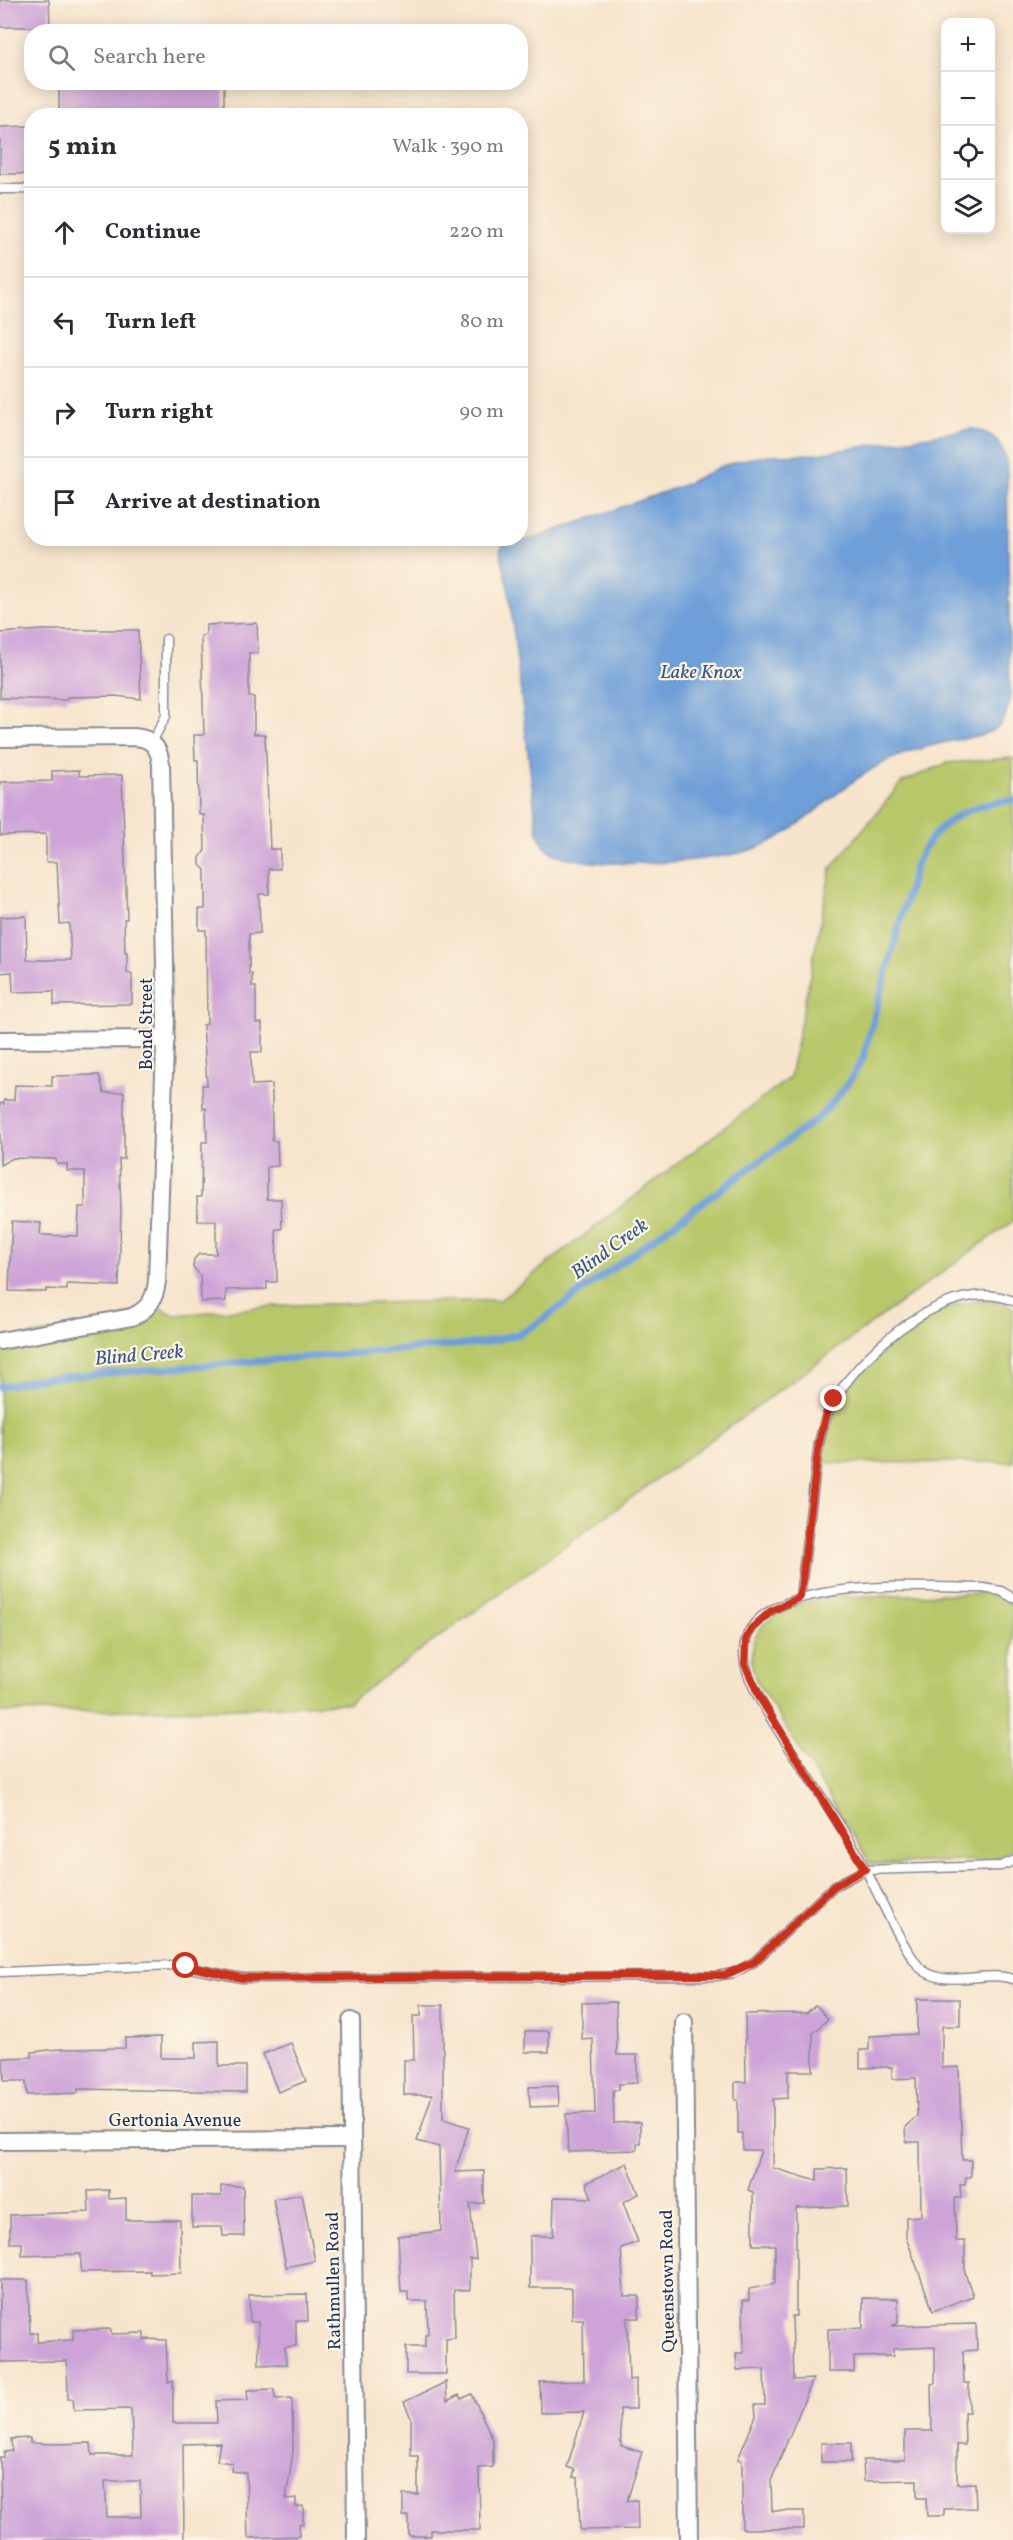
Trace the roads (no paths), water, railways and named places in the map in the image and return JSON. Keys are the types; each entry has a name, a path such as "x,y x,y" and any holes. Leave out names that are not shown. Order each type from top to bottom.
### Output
{"street":[{"path":"0,738 134,737 152,742"},
{"name":"Bond Street","path":"0,1341 132,1317 143,1312 151,1304 157,1281 166,1039 161,764 152,742"},
{"path":"0,1040 166,1039"},
{"name":"Rathmullen Road","path":"351,2021 356,2540"},
{"name":"Queenstown Road","path":"684,2022 689,2540"},
{"name":"Gertonia Avenue","path":"0,2141 351,2139"}],"lane":[{"path":"0,189 24,189"},
{"path":"152,742 166,716 166,639"},
{"path":"800,1597 819,1443 825,1418 834,1399 884,1343 931,1309 972,1295 995,1296 1013,1301"},
{"path":"1013,1598 1001,1591 983,1588 869,1588 800,1597 771,1611 751,1629 746,1640 745,1664 760,1698 865,1869 911,1955 924,1971 940,1978 1013,1979"},
{"path":"0,1972 174,1965 242,1978 716,1976 734,1973 754,1962 834,1886 865,1869 993,1867 1013,1862"}],"water":[{"name":"Lake Knox","path":"972,429 987,433 1001,445 1007,467 1010,702 999,726 982,735 921,748 883,763 859,777 789,831 757,848 739,853 683,861 617,863 563,857 547,849 537,828 508,585 500,551 502,546 528,546 528,540 681,486 722,466 769,455 817,454"}],"waterway":[{"name":"Blind Creek","path":"0,1387 36,1379 482,1343 519,1334 541,1321 817,1119 831,1105 863,1058 915,867 922,852 941,828 953,818 981,806 1013,800"}]}
